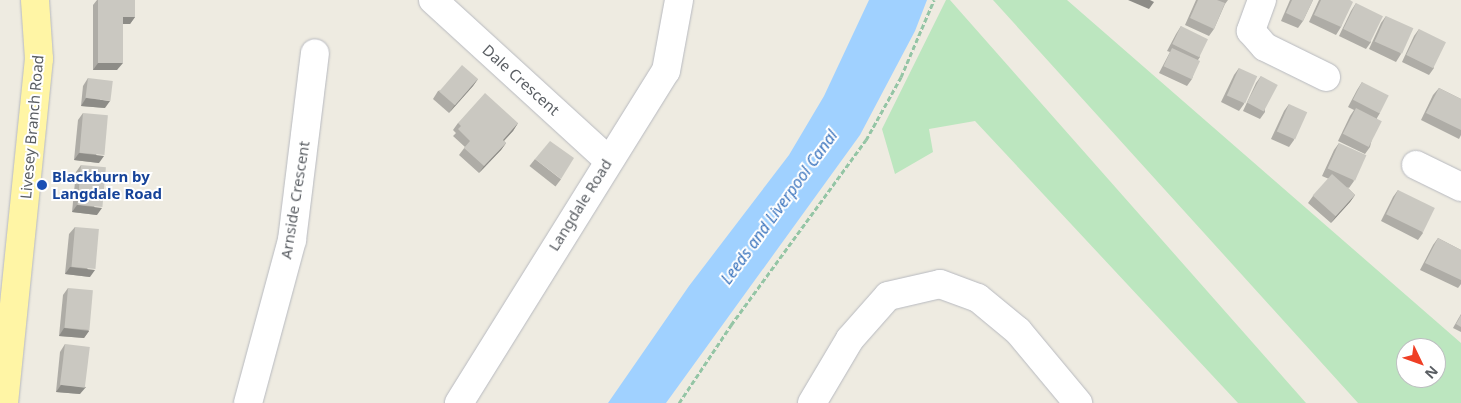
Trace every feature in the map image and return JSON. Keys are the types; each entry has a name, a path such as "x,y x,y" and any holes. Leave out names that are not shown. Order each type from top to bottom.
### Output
{"main road":[{"name":"Livesey Branch Road","path":"4,403 40,59 35,0"}],"street":[{"name":"Dale Crescent","path":"433,0 608,160"},
{"name":"Langdale Road","path":"459,403 608,160 666,71 679,0"},
{"path":"1262,0 1251,31 1265,47 1326,77"},
{"name":"Arnside Crescent","path":"248,403 292,240 315,53"},
{"path":"1416,165 1461,187"},
{"path":"812,403 850,339 888,296 940,284 978,298 1018,331 1078,403"}],"path":[{"path":"679,403 731,325 866,140 901,77 934,0"}],"green space":[{"path":"946,0 950,0 1306,403 1238,403 975,121 929,129 933,152 895,174 882,129"},
{"path":"993,0 1067,0 1461,343 1461,403 1358,403"}],"water":[{"name":"Leeds and Liverpool Canal","path":"869,0 927,0 915,31 860,135 666,403 608,403 689,286 789,155 824,96"}],"building":[{"path":"98,0 135,0 135,17 123,17 123,63 98,63"},
{"path":"1198,0 1217,0 1225,3 1214,29 1190,18"},
{"path":"1292,0 1313,0 1303,21 1286,13"},
{"path":"1321,0 1350,0 1353,2 1341,27 1314,15"},
{"path":"1356,3 1383,16 1370,42 1343,29"},
{"path":"1386,16 1413,28 1402,54 1375,42"},
{"path":"1181,26 1208,39 1199,57 1172,44"},
{"path":"1419,29 1446,42 1433,68 1406,55"},
{"path":"1172,48 1200,61 1192,79 1164,66"},
{"path":"462,65 478,79 455,105 439,91"},
{"path":"1239,68 1257,76 1245,104 1227,95"},
{"path":"1261,76 1278,85 1264,111 1247,102"},
{"path":"88,78 113,81 110,101 86,98"},
{"path":"1362,82 1389,96 1380,113 1353,100"},
{"path":"1439,88 1461,99 1461,130 1426,113"},
{"path":"485,93 518,123 503,140 506,143 484,166 464,148 470,141 458,129 461,126 458,123"},
{"path":"1289,104 1307,112 1295,140 1277,131"},
{"path":"1356,108 1382,121 1369,147 1343,134"},
{"path":"83,113 108,115 104,155 80,153"},
{"path":"550,141 574,158 561,179 535,159"},
{"path":"1339,143 1366,155 1355,181 1328,169"},
{"path":"81,165 106,167 102,207 78,205"},
{"path":"1332,174 1355,195 1336,216 1313,196"},
{"path":"1398,190 1435,208 1423,232 1386,214"},
{"path":"75,227 99,229 95,269 72,267"},
{"path":"1438,238 1461,250 1461,280 1425,263"},
{"path":"68,288 93,290 89,330 65,328"},
{"path":"1461,315 1461,327 1456,324"},
{"path":"65,344 90,347 85,388 60,385"}],"place":[{"name":"Blackburn by Langdale Road","path":"42,185"}]}
